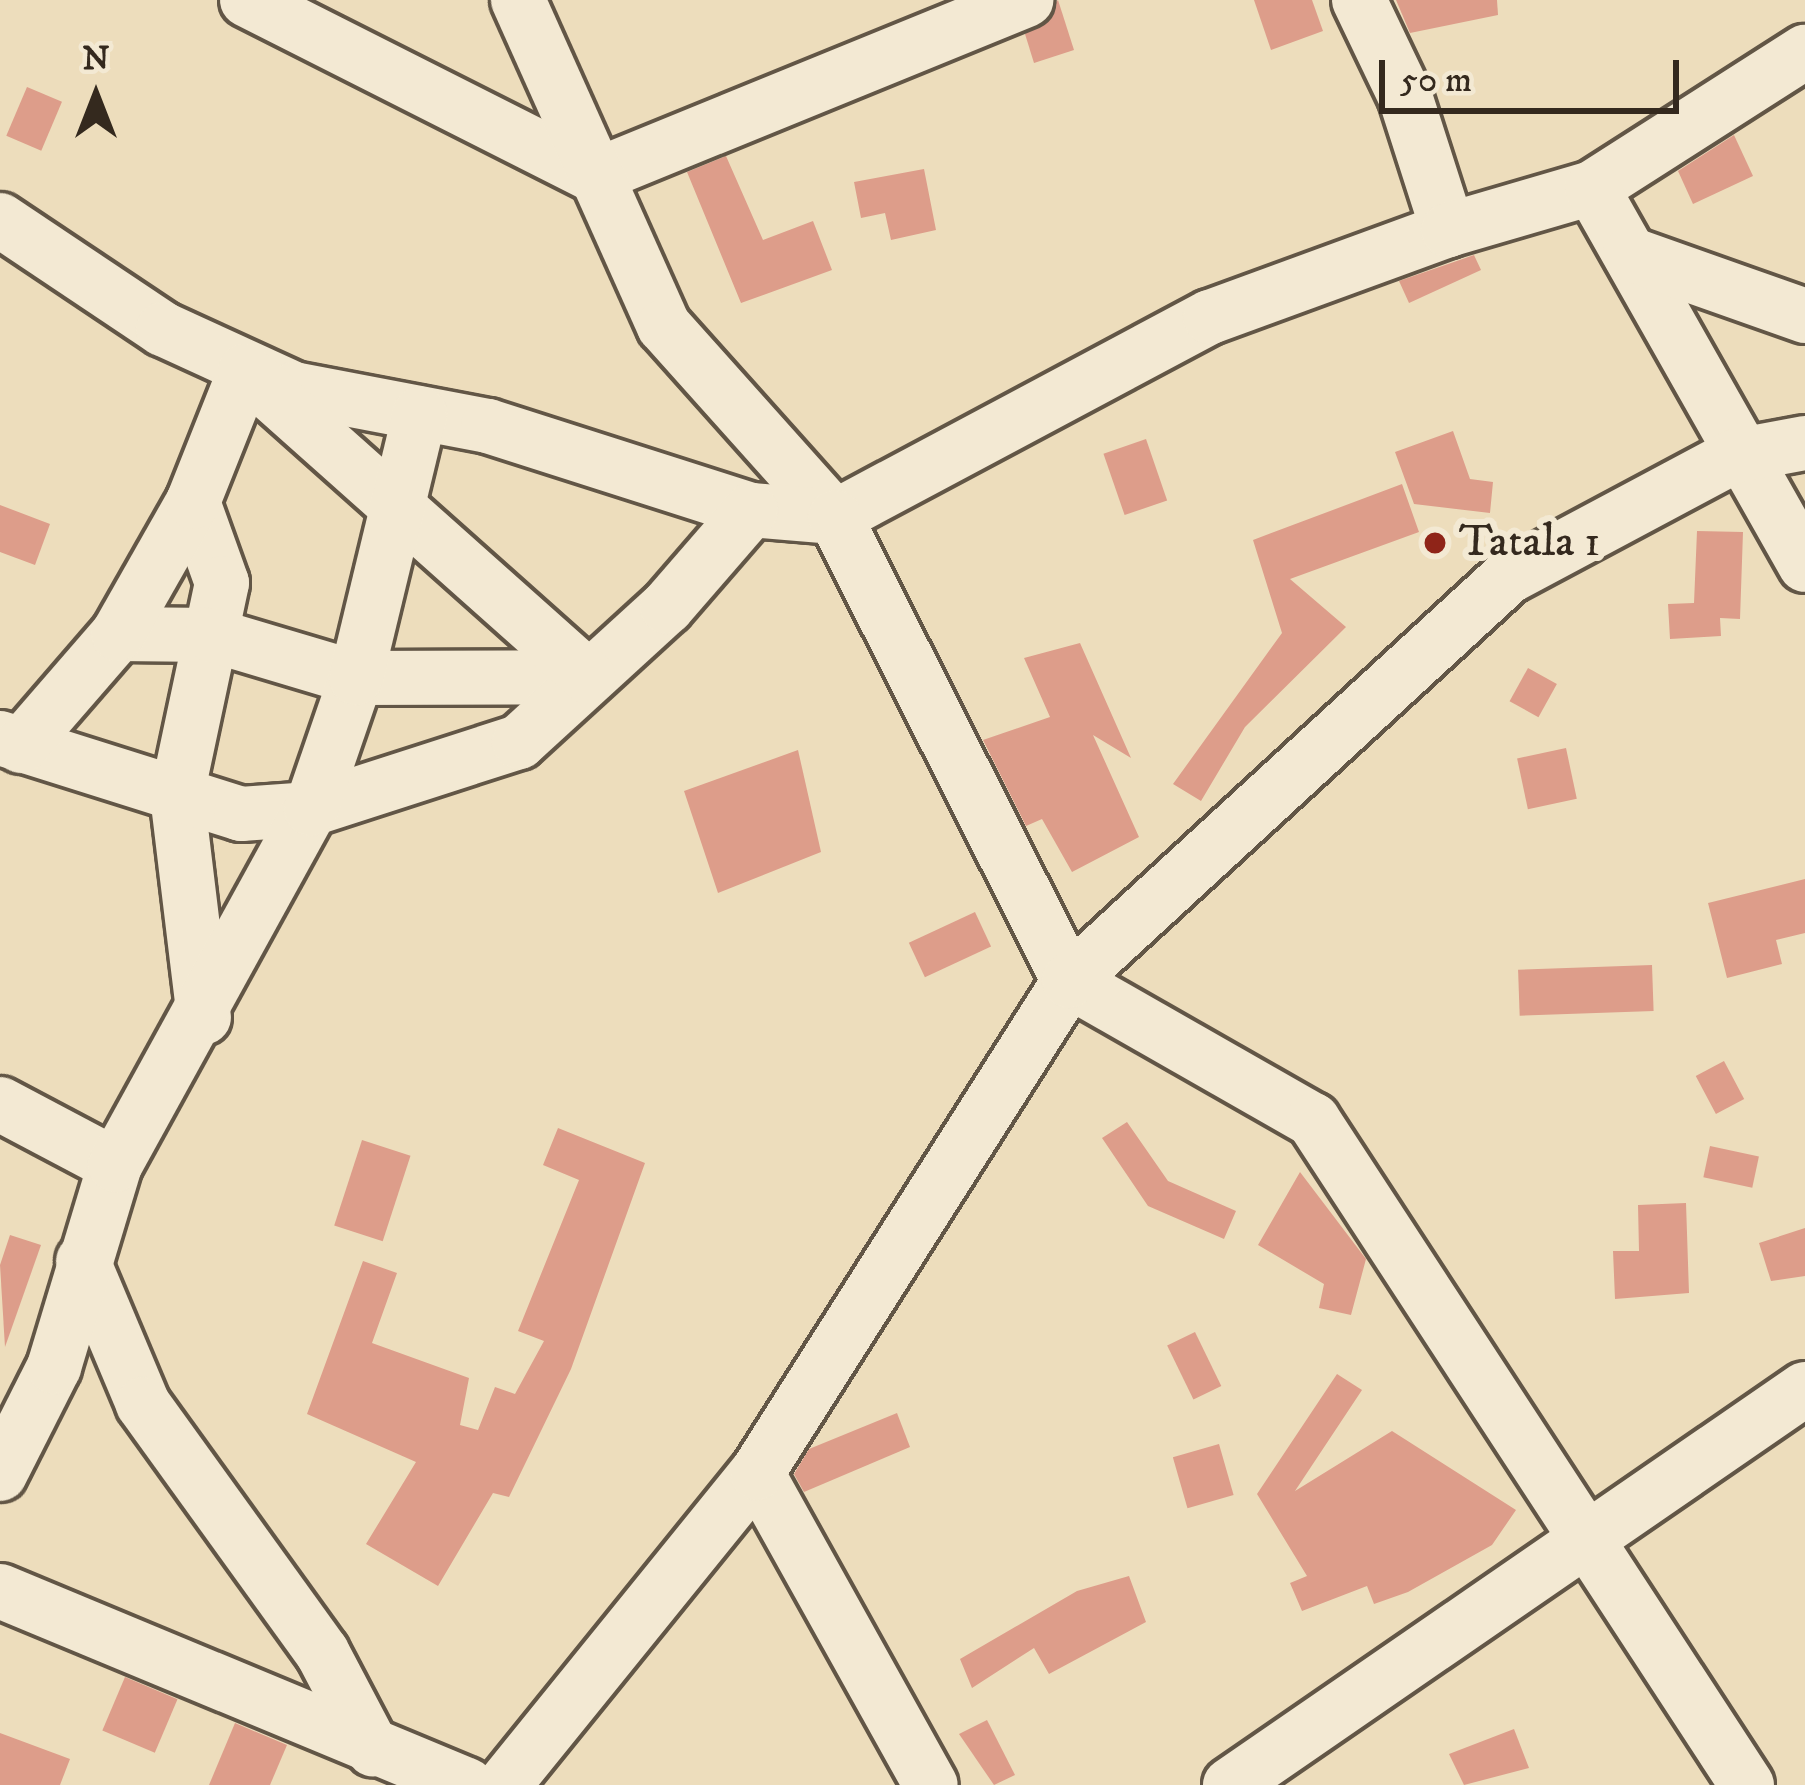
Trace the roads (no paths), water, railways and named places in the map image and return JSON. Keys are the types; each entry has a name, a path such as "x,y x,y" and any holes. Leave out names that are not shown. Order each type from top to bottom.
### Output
{"street":[{"path":"247,0 595,176 1026,0"},
{"path":"518,0 664,326 835,517 1069,981 1313,1120 1747,1785"},
{"path":"1359,0 1405,96 1448,230"},
{"path":"245,371 420,414 751,509 835,517 1210,317 1448,230 1592,188 1805,52"},
{"path":"1592,188 1735,456 1805,566"},
{"path":"0,220 245,371 398,497 590,677"},
{"path":"1630,254 1805,316"},
{"path":"245,371 193,502 118,634 10,742 241,814 311,809 520,742 590,677 751,509"},
{"path":"0,1474 54,1367 115,1165 204,1017 311,809 356,678 420,414"},
{"path":"504,1785 757,1473 1069,981 1508,577 1735,456 1805,443"},
{"path":"193,502 221,583 177,795 204,1017"},
{"path":"118,634 212,635 356,678 590,677"},
{"path":"0,1104 115,1165"},
{"path":"83,1262 143,1404 322,1652 373,1749"},
{"path":"1229,1785 1805,1389"},
{"path":"757,1473 931,1785"},
{"path":"0,1591 467,1785"}],"place":[{"name":"Tatala 1","path":"1435,543"}]}
